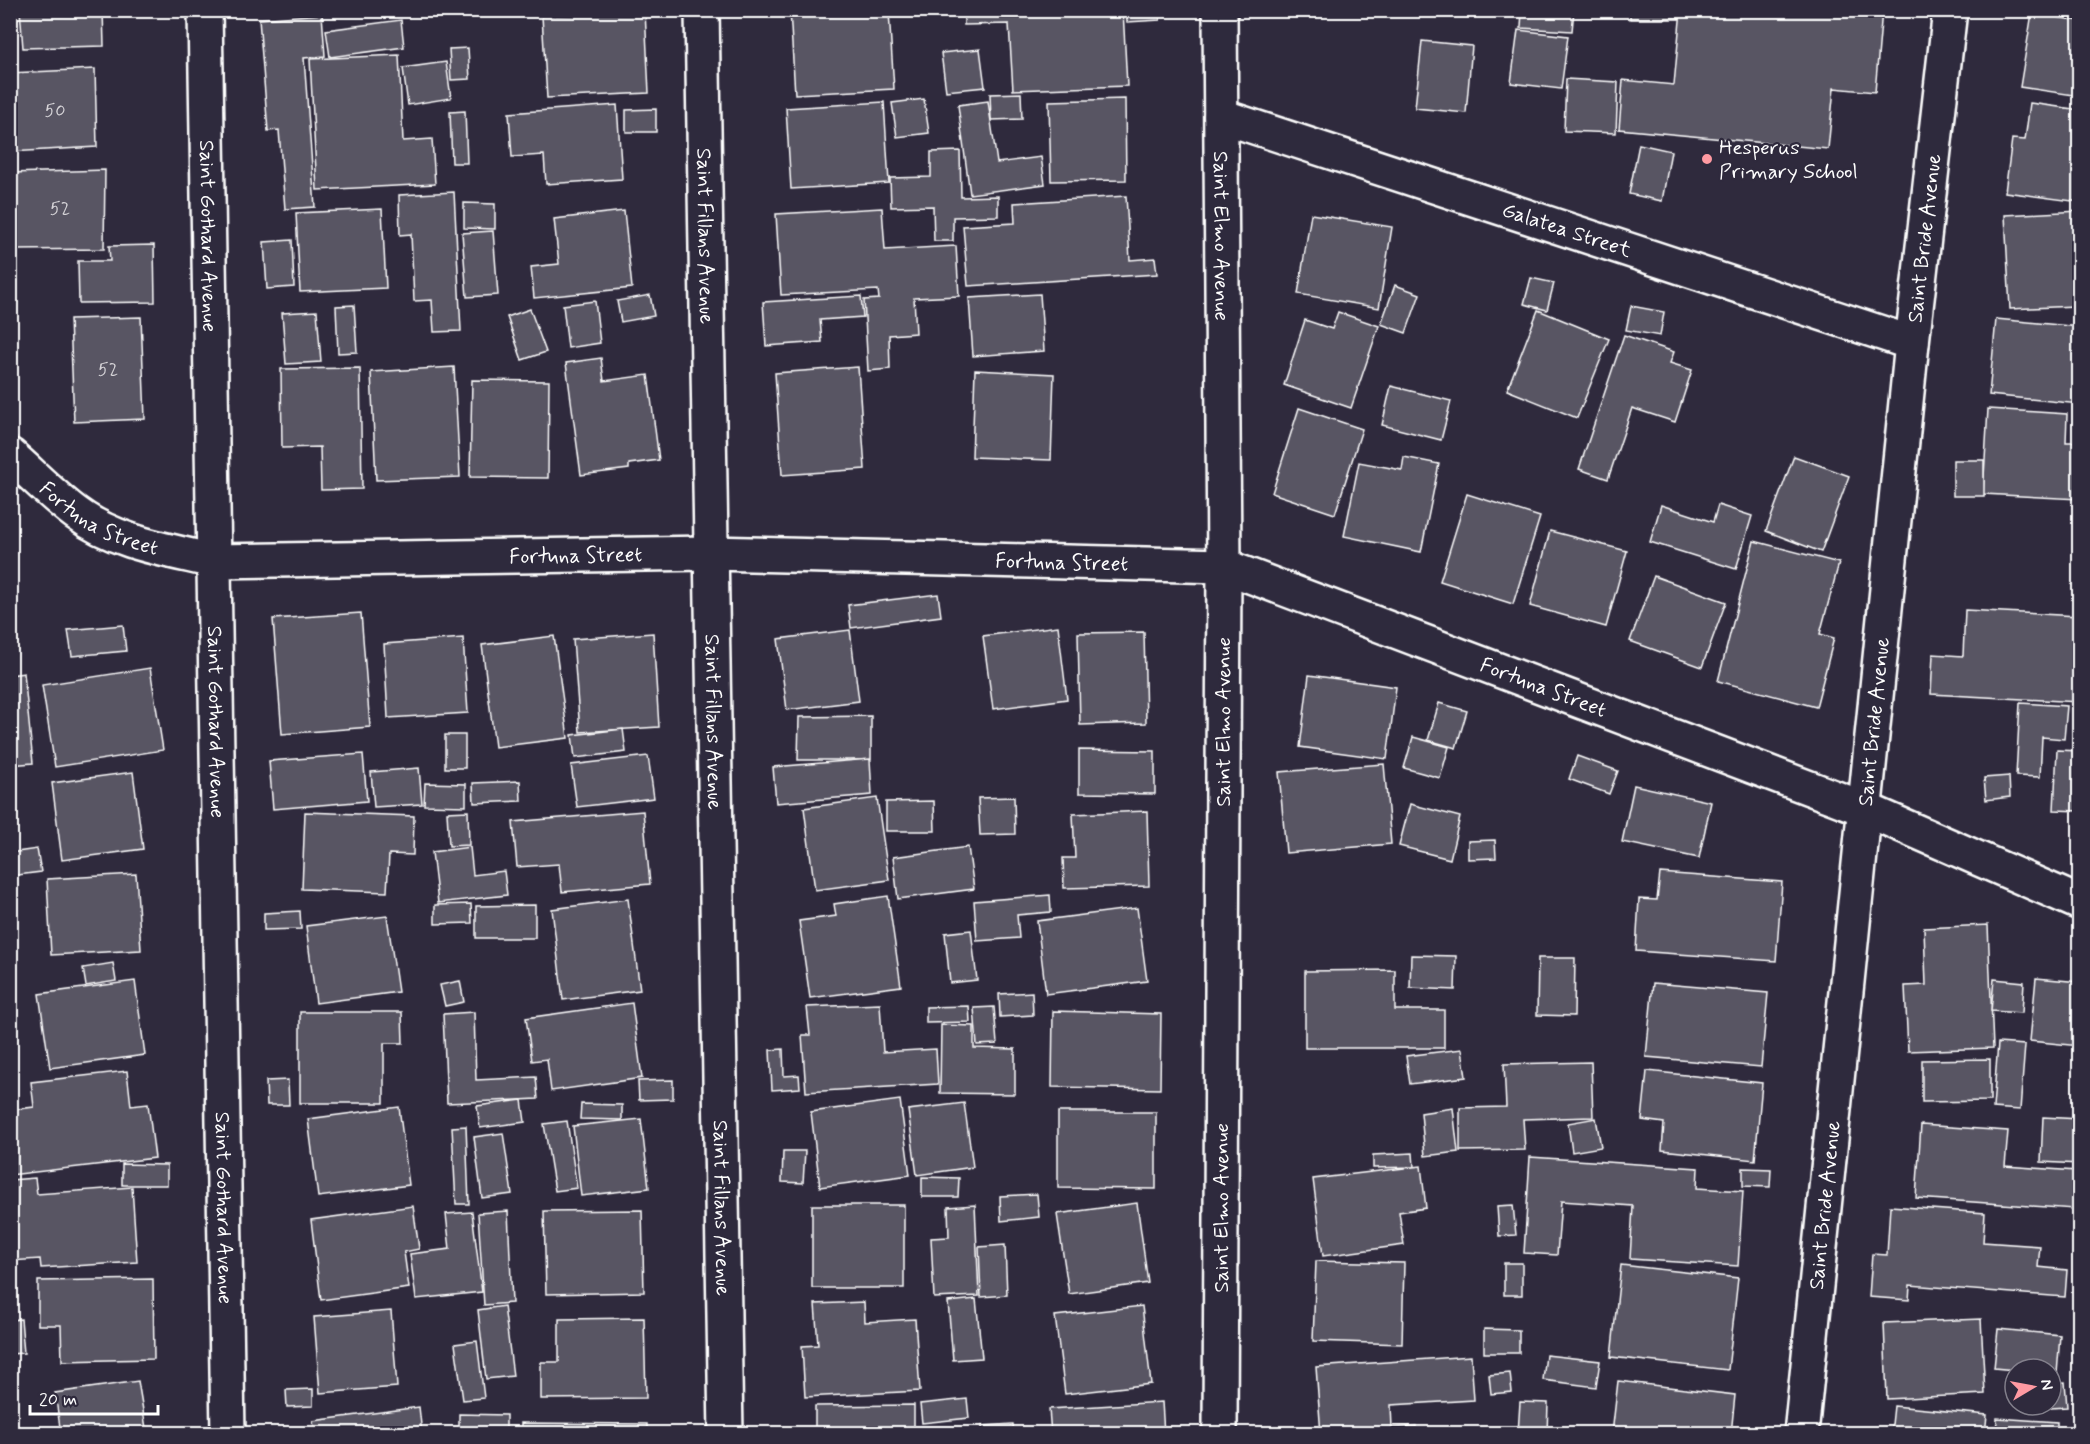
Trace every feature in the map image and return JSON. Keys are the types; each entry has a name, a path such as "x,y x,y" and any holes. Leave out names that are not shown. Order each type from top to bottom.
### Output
{"street":[{"name":"Saint Gothard Avenue","path":"206,10 228,1434"},
{"name":"Saint Fillans Avenue","path":"702,10 726,1434"},
{"name":"Saint Elmo Avenue","path":"1220,10 1224,566 1220,1434"},
{"name":"Saint Bride Avenue","path":"1801,1434 1912,343 1950,10"},
{"name":"Galatea Street","path":"1221,116 1912,343"},
{"name":"Fortuna Street","path":"10,455 77,514 111,533 214,561 710,554 1224,566 1865,809 2079,903"}],"building":[{"path":"20,10 103,10 104,46 23,48"},
{"path":"790,10 828,10 828,16 889,12 894,89 795,94"},
{"path":"964,10 1123,10 1127,86 1013,90 1009,24 964,25"},
{"path":"1126,10 1159,10 1160,20 1127,22"},
{"path":"1522,10 1574,10 1572,31 1521,28"},
{"path":"1630,10 1679,10 1679,19 1630,19"},
{"path":"1681,10 1882,10 1875,92 1834,88 1828,149 1619,129 1623,80 1674,85"},
{"path":"645,11 649,93 547,98 542,16"},
{"path":"2032,13 2080,21 2080,96 2020,87"},
{"path":"322,14 325,56 304,58 315,207 285,209 279,130 268,131 259,19"},
{"path":"401,20 404,47 330,57 326,30"},
{"path":"1518,30 1568,36 1561,89 1511,83"},
{"path":"1422,41 1472,46 1466,113 1415,108"},
{"path":"468,48 470,79 451,80 449,49"},
{"path":"980,49 985,87 946,91 941,53"},
{"path":"399,55 403,141 432,139 435,184 317,190 310,59"},
{"path":"446,62 451,98 408,105 403,68"},
{"path":"95,69 97,147 10,152 10,73"},
{"path":"1566,79 1618,82 1616,133 1564,131"},
{"path":"1021,93 1022,119 991,120 990,94"},
{"path":"924,99 929,133 897,137 892,103"},
{"path":"1125,99 1126,180 1051,181 1049,101"},
{"path":"988,101 997,163 1041,157 1045,184 970,194 958,105"},
{"path":"884,102 889,183 791,189 786,108"},
{"path":"2030,103 2080,110 2080,202 2005,192 2012,139 2025,140"},
{"path":"617,105 622,179 546,184 544,155 512,157 509,113"},
{"path":"656,109 656,132 626,132 626,110"},
{"path":"465,111 467,163 452,163 450,112"},
{"path":"1639,144 1671,151 1662,201 1629,194"},
{"path":"960,151 961,197 998,196 998,216 953,217 953,241 934,241 933,206 891,207 890,178 931,177 931,152"},
{"path":"105,170 104,249 14,250 11,173"},
{"path":"454,192 461,331 434,332 432,300 414,301 411,234 400,235 399,195"},
{"path":"1126,196 1130,260 1155,258 1157,274 968,286 963,226 1015,223 1014,203"},
{"path":"464,203 495,204 495,229 464,228"},
{"path":"882,208 885,250 956,246 959,296 914,298 916,333 889,335 890,369 868,371 864,300 879,299 878,290 781,295 776,214"},
{"path":"382,209 386,288 300,292 296,213"},
{"path":"624,211 632,288 534,298 531,267 559,264 554,219"},
{"path":"2080,211 2080,274 2074,274 2075,306 2010,309 2005,215"},
{"path":"1311,214 1392,227 1379,308 1298,294"},
{"path":"493,231 498,295 467,297 462,233"},
{"path":"292,240 294,287 267,289 264,242"},
{"path":"154,245 155,302 79,303 78,261 110,261 109,246"},
{"path":"1531,278 1554,283 1547,310 1524,304"},
{"path":"1395,285 1420,294 1406,333 1381,324"},
{"path":"1040,294 1044,351 973,356 969,298"},
{"path":"650,295 654,316 621,322 617,301"},
{"path":"861,296 863,317 820,320 822,342 766,346 763,302"},
{"path":"595,301 600,343 568,348 563,305"},
{"path":"354,305 357,352 338,353 336,306"},
{"path":"1631,306 1664,312 1660,336 1626,330"},
{"path":"530,309 546,352 522,360 507,317"},
{"path":"1538,310 1609,339 1577,418 1507,390"},
{"path":"317,311 321,362 286,364 282,313"},
{"path":"1338,312 1379,326 1351,408 1284,385 1305,320 1332,329"},
{"path":"141,317 145,419 74,422 70,319"},
{"path":"1996,319 2080,327 2080,404 1989,395"},
{"path":"1624,335 1674,352 1670,363 1692,370 1675,422 1632,408 1608,479 1579,469"},
{"path":"601,358 604,381 648,375 659,460 629,464 629,469 581,475 566,363"},
{"path":"454,367 460,477 376,480 371,372"},
{"path":"858,367 865,469 782,475 775,373"},
{"path":"360,368 362,489 321,490 320,447 282,448 281,369"},
{"path":"975,370 1054,374 1051,460 972,457"},
{"path":"472,380 549,381 548,478 470,477"},
{"path":"1391,386 1451,401 1441,440 1382,425"},
{"path":"1299,408 1362,429 1335,514 1272,493"},
{"path":"1988,409 2067,414 2066,442 2080,442 2079,499 1983,494"},
{"path":"1794,456 1849,476 1821,552 1766,531"},
{"path":"1404,457 1439,464 1421,552 1344,536 1359,462 1402,470"},
{"path":"1953,460 1984,460 1984,496 1953,496"},
{"path":"1467,494 1540,517 1513,604 1440,581"},
{"path":"1661,505 1713,522 1718,505 1752,516 1736,569 1650,542"},
{"path":"1550,531 1627,551 1606,627 1530,606"},
{"path":"1754,541 1839,563 1820,634 1834,638 1816,707 1718,681"},
{"path":"1654,576 1726,602 1702,667 1630,641"},
{"path":"938,594 941,616 851,628 848,605"},
{"path":"1965,610 2079,616 2076,684 2080,684 2080,702 1931,694 1933,654 1963,656"},
{"path":"361,613 370,727 282,734 273,619"},
{"path":"123,625 126,651 72,656 68,630"},
{"path":"1058,626 1067,699 993,709 983,636"},
{"path":"850,630 859,701 787,710 778,639"},
{"path":"1144,632 1146,723 1080,725 1078,633"},
{"path":"653,633 659,727 580,732 573,639"},
{"path":"554,636 568,738 495,747 482,645"},
{"path":"463,638 468,713 388,718 384,644"},
{"path":"150,668 163,750 55,767 42,685"},
{"path":"24,673 33,763 10,765 10,675"},
{"path":"1309,675 1396,687 1387,759 1300,747"},
{"path":"1439,703 1467,711 1456,748 1428,740"},
{"path":"2020,703 2067,706 2064,739 2042,737 2040,777 2016,776"},
{"path":"871,716 871,760 798,760 799,717"},
{"path":"623,729 626,752 575,758 572,735"},
{"path":"445,735 465,735 465,768 445,768"},
{"path":"1413,737 1449,747 1440,778 1404,768"},
{"path":"1079,750 1155,751 1155,794 1079,793"},
{"path":"2057,750 2080,751 2080,811 2054,810"},
{"path":"363,754 367,801 273,809 269,761"},
{"path":"648,756 654,798 577,807 571,765"},
{"path":"1577,756 1618,771 1609,794 1569,779"},
{"path":"870,759 872,795 776,803 773,767"},
{"path":"1384,764 1391,844 1286,853 1279,772"},
{"path":"419,768 422,804 374,807 371,772"},
{"path":"133,772 143,849 62,860 52,783"},
{"path":"2009,776 2010,797 1986,800 1984,778"},
{"path":"520,781 521,801 474,803 473,783"},
{"path":"425,783 466,784 466,806 424,805"},
{"path":"1634,785 1711,802 1699,858 1622,842"},
{"path":"1014,797 1015,834 980,835 978,798"},
{"path":"877,798 889,880 815,890 804,808"},
{"path":"934,801 935,831 886,831 886,802"},
{"path":"1410,804 1460,817 1450,859 1399,846"},
{"path":"468,811 469,845 449,846 447,812"},
{"path":"643,811 650,884 562,892 559,864 517,867 513,822"},
{"path":"1147,811 1149,886 1064,888 1063,858 1075,858 1073,814"},
{"path":"305,812 414,816 413,855 389,854 387,892 302,889"},
{"path":"1495,840 1496,858 1468,859 1468,841"},
{"path":"470,847 473,875 504,871 507,895 438,903 432,852"},
{"path":"968,847 974,889 898,899 893,857"},
{"path":"37,849 41,872 10,876 10,853"},
{"path":"1660,873 1782,882 1776,961 1636,951 1639,899 1657,900"},
{"path":"136,874 141,950 51,955 47,879"},
{"path":"1050,895 1051,912 1017,915 1019,938 977,941 974,901"},
{"path":"888,896 901,986 810,998 799,921 836,916 834,904"},
{"path":"628,899 640,990 563,1000 552,909"},
{"path":"471,904 472,923 435,924 435,905"},
{"path":"535,905 535,938 476,938 476,906"},
{"path":"1137,908 1147,981 1046,994 1037,921"},
{"path":"300,911 301,929 264,930 264,913"},
{"path":"387,916 398,992 316,1003 306,926"},
{"path":"1988,925 1993,1048 1908,1051 1905,986 1926,985 1924,928"},
{"path":"971,930 977,980 950,983 945,933"},
{"path":"1411,955 1456,956 1455,990 1410,988"},
{"path":"1538,958 1575,958 1574,1016 1537,1015"},
{"path":"113,963 116,981 86,986 83,968"},
{"path":"1395,970 1395,1010 1444,1010 1444,1048 1305,1048 1305,971"},
{"path":"2036,978 2080,982 2080,1046 2030,1041"},
{"path":"1994,979 2024,982 2022,1013 1991,1011"},
{"path":"135,981 145,1055 50,1068 39,994"},
{"path":"460,981 464,1002 445,1006 440,985"},
{"path":"1653,983 1768,993 1761,1067 1646,1057"},
{"path":"1032,992 1033,1015 1000,1017 999,994"},
{"path":"632,1003 642,1078 551,1091 547,1059 532,1061 526,1018"},
{"path":"880,1004 883,1052 936,1049 938,1084 806,1092 802,1035 810,1035 807,1007"},
{"path":"969,1006 970,1022 926,1023 926,1007"},
{"path":"994,1007 997,1044 977,1045 974,1008"},
{"path":"1053,1011 1161,1014 1160,1089 1052,1087"},
{"path":"300,1012 402,1012 403,1043 384,1043 384,1103 300,1103"},
{"path":"474,1012 476,1080 536,1077 538,1099 447,1103 443,1014"},
{"path":"941,1025 974,1026 974,1048 1015,1049 1015,1094 940,1093"},
{"path":"1998,1043 2025,1045 2020,1110 1993,1108"},
{"path":"783,1049 784,1076 799,1075 800,1088 772,1090 770,1050"},
{"path":"1462,1049 1466,1077 1410,1084 1406,1056"},
{"path":"1990,1059 1990,1101 1922,1102 1922,1060"},
{"path":"1591,1062 1593,1117 1523,1119 1525,1150 1460,1151 1460,1108 1506,1107 1504,1064"},
{"path":"127,1071 131,1106 148,1104 155,1158 10,1175 10,1110 34,1107 31,1082"},
{"path":"1647,1071 1762,1083 1755,1160 1662,1150 1664,1123 1642,1120"},
{"path":"288,1080 289,1105 267,1105 266,1081"},
{"path":"673,1080 673,1099 639,1100 638,1081"},
{"path":"522,1100 525,1122 480,1128 477,1106"},
{"path":"900,1100 910,1175 820,1187 811,1112"},
{"path":"964,1103 973,1167 917,1175 908,1110"},
{"path":"581,1104 622,1105 622,1120 580,1119"},
{"path":"399,1107 409,1185 318,1197 308,1119"},
{"path":"1453,1108 1458,1152 1425,1156 1421,1113"},
{"path":"1058,1112 1156,1112 1156,1189 1058,1188"},
{"path":"2043,1117 2080,1119 2080,1164 2041,1162"},
{"path":"1596,1118 1601,1147 1572,1152 1568,1123"},
{"path":"641,1119 649,1188 581,1196 573,1126"},
{"path":"567,1121 577,1188 555,1191 544,1124"},
{"path":"1921,1125 2008,1131 2005,1166 2077,1171 2075,1209 1916,1198"},
{"path":"466,1126 469,1204 456,1204 452,1127"},
{"path":"503,1133 512,1194 482,1198 474,1137"},
{"path":"783,1151 805,1151 803,1183 782,1182"},
{"path":"1413,1153 1414,1167 1373,1168 1373,1155"},
{"path":"1530,1157 1698,1168 1697,1188 1743,1191 1738,1266 1630,1259 1633,1206 1561,1201 1557,1255 1524,1253"},
{"path":"122,1164 167,1165 167,1185 122,1185"},
{"path":"1421,1166 1426,1208 1399,1212 1404,1245 1323,1256 1313,1179"},
{"path":"1743,1168 1771,1169 1770,1187 1743,1186"},
{"path":"922,1177 959,1178 958,1197 922,1197"},
{"path":"35,1178 37,1194 132,1187 137,1262 41,1268 40,1259 10,1261 10,1180"},
{"path":"1037,1194 1039,1217 1001,1221 1000,1196"},
{"path":"1137,1203 1148,1283 1069,1294 1057,1214"},
{"path":"812,1205 904,1205 904,1288 812,1288"},
{"path":"975,1205 979,1296 934,1298 931,1238 949,1237 948,1207"},
{"path":"1513,1205 1516,1235 1499,1236 1497,1206"},
{"path":"413,1206 419,1249 404,1252 409,1288 321,1300 311,1220"},
{"path":"1890,1206 1985,1213 1983,1242 2040,1246 2038,1267 2067,1270 2065,1297 1910,1285 1909,1300 1869,1297 1872,1254 1887,1255"},
{"path":"642,1210 644,1292 546,1294 544,1211"},
{"path":"508,1211 512,1303 484,1305 478,1213"},
{"path":"472,1212 482,1292 416,1299 410,1254 450,1249 446,1214"},
{"path":"1005,1245 1007,1295 981,1297 979,1247"},
{"path":"1316,1261 1404,1263 1402,1344 1313,1341"},
{"path":"1504,1263 1522,1263 1522,1295 1504,1295"},
{"path":"1621,1265 1738,1278 1728,1370 1611,1357"},
{"path":"153,1279 154,1359 62,1361 61,1325 38,1325 38,1281"},
{"path":"976,1299 982,1358 953,1360 948,1302"},
{"path":"864,1302 865,1322 915,1319 920,1391 805,1397 802,1346 818,1345 815,1304"},
{"path":"504,1306 513,1376 486,1379 478,1310"},
{"path":"1142,1306 1151,1384 1065,1394 1055,1316"},
{"path":"391,1311 397,1387 320,1393 314,1317"},
{"path":"644,1318 646,1398 541,1399 541,1362 559,1362 559,1319"},
{"path":"21,1319 24,1353 10,1354 10,1320"},
{"path":"1981,1319 1985,1394 1887,1399 1884,1323"},
{"path":"1484,1329 1519,1330 1519,1353 1484,1353"},
{"path":"1998,1329 2060,1335 2058,1357 2003,1357 2003,1369 1994,1368"},
{"path":"477,1341 484,1398 463,1400 455,1344"},
{"path":"1546,1355 1600,1361 1596,1387 1543,1380"},
{"path":"1471,1356 1474,1400 1391,1405 1392,1428 1416,1426 1416,1434 1321,1434 1316,1367"},
{"path":"1510,1373 1512,1392 1491,1394 1489,1375"},
{"path":"138,1381 147,1434 61,1434 55,1393"},
{"path":"1618,1381 1735,1395 1731,1434 1612,1434"},
{"path":"2063,1382 2065,1382 2067,1407 2063,1407"},
{"path":"313,1389 313,1406 287,1407 286,1390"},
{"path":"967,1399 969,1418 922,1423 920,1404"},
{"path":"1162,1402 1164,1434 1051,1434 1049,1409"},
{"path":"1520,1402 1548,1403 1547,1434 1518,1434"},
{"path":"914,1405 914,1434 815,1434 815,1406"},
{"path":"1894,1406 1987,1415 1985,1434 1891,1434"},
{"path":"419,1407 422,1434 315,1434 313,1421"},
{"path":"459,1414 506,1415 506,1434 459,1434"},
{"path":"1997,1418 2057,1422 2057,1434 1996,1434"},
{"path":"521,1423 647,1424 647,1434 521,1434"},
{"path":"1013,1424 1014,1434 982,1434 982,1426"}],"place":[{"name":"Hesperus Primary School","path":"1707,159"}]}
